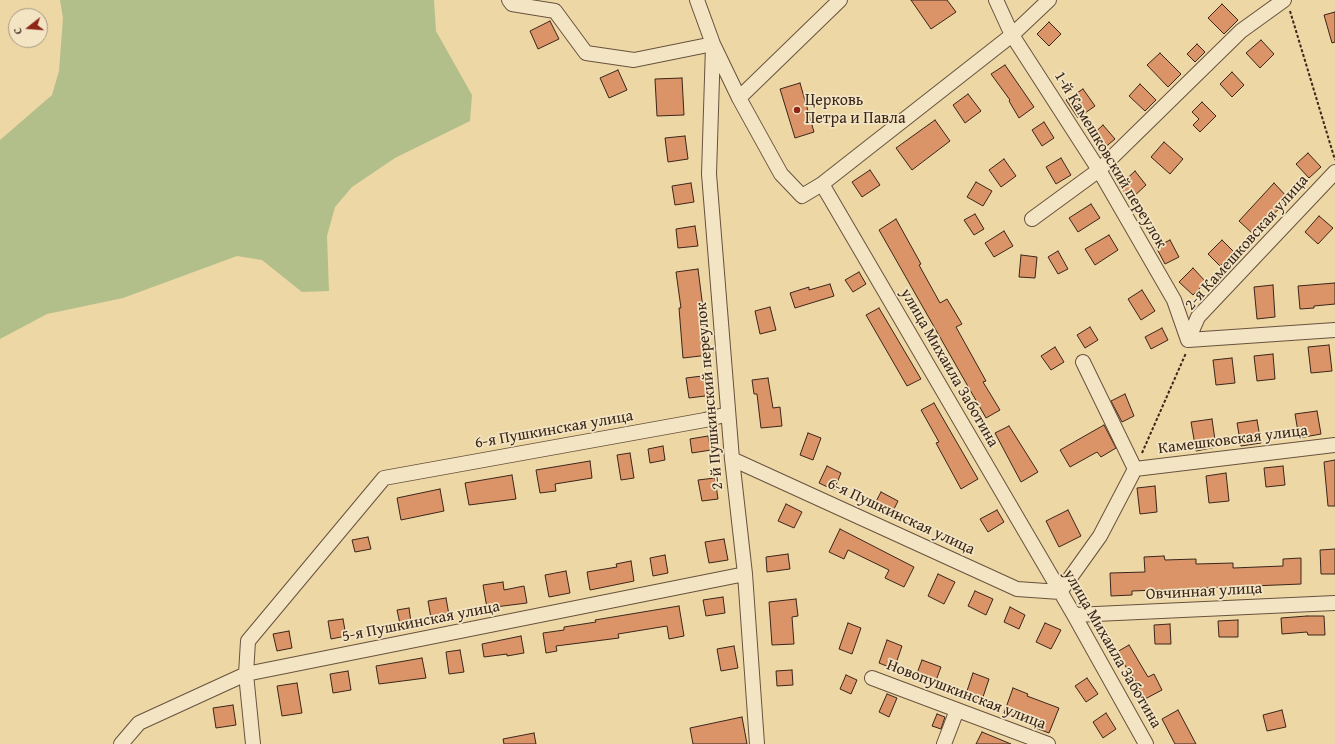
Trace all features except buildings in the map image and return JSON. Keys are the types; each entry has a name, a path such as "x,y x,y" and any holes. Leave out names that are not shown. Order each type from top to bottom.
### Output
{"street":[{"path":"697,0 713,44 739,98 781,174 802,196 822,184 1012,35 1049,0"},
{"path":"739,98 840,0"},
{"name":"1-й Камешковский переулок","path":"996,0 1012,35 1099,170 1174,300 1188,340"},
{"path":"510,2 555,11 586,53 634,60 713,44"},
{"path":"1032,219 1099,170 1241,31 1286,4"},
{"name":"2-й Пушкинский переулок","path":"713,44 709,174 728,414 745,574 757,744"},
{"name":"2-я Камешковская улица","path":"1188,340 1198,317 1335,172"},
{"name":"улица Михаила Заботина","path":"822,184 1074,615 1146,744"},
{"path":"1188,340 1335,330"},
{"path":"1060,592 1100,536 1135,469 1083,362"},
{"name":"6-я Пушкинская улица","path":"246,674 248,641 384,478 705,420 728,414"},
{"name":"Камешковская улица","path":"1135,469 1335,445"},
{"name":"6-я Пушкинская улица","path":"732,458 1017,589 1060,592"},
{"name":"5-я Пушкинская улица","path":"121,744 139,723 246,674 745,574"},
{"name":"Овчинная улица","path":"1074,615 1335,603"},
{"path":"246,674 253,744"},
{"name":"Новопушкинская улица","path":"872,678 1048,744"},
{"path":"944,744 957,710"}],"path":[{"path":"1286,4 1335,160"},
{"path":"1135,469 1187,351 1188,340"}],"green space":[{"path":"60,0 434,0 436,31 472,95 470,121 395,158 352,187 335,207 327,236 329,291 302,292 262,260 237,256 123,298 47,314 0,339 0,140 52,95 59,71 63,18"}],"place":[{"name":"Церковь Петра и Павла","path":"797,110"}]}
